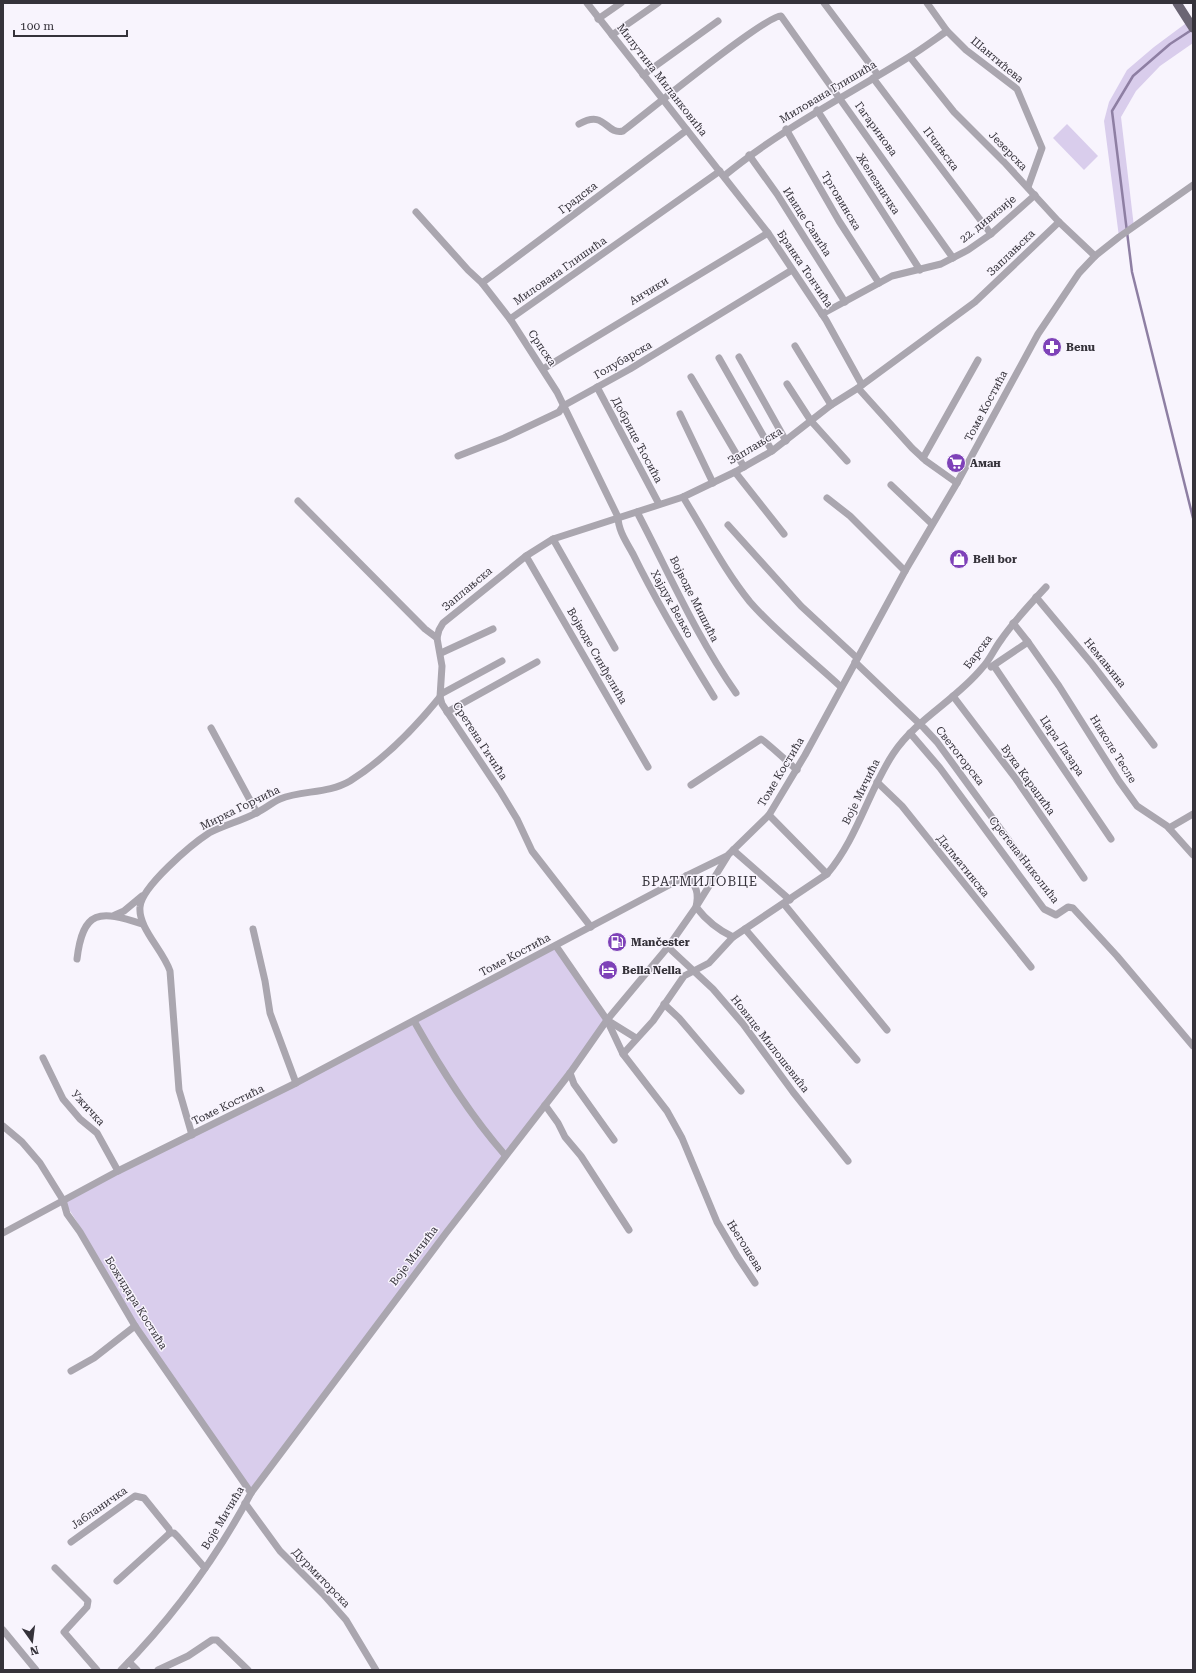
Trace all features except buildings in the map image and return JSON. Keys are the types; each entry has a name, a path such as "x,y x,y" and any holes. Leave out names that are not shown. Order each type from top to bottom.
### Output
{"main road":[{"path":"1177,3 1191,25"}],"street":[{"name":"Милутина Миланковића","path":"587,3 662,100 722,173"},
{"path":"598,18 621,3"},
{"path":"612,35 658,3"},
{"name":"Пчињска","path":"824,3 991,234"},
{"name":"Шантићева","path":"926,3 947,31 966,50 1017,89 1042,148 1028,187"},
{"name":"Гагаринова","path":"662,100 757,28 779,15 788,24 953,258"},
{"path":"643,74 718,21"},
{"name":"Милована Глишића","path":"510,318 786,129 910,56 947,31"},
{"name":"Језерска","path":"910,56 954,112 1028,187 1059,222 1095,256"},
{"path":"579,124 595,118 618,131 623,131 662,100"},
{"name":"Железничка","path":"817,110 920,270"},
{"name":"Трговинска","path":"786,129 839,221 879,283"},
{"name":"Градска","path":"482,283 687,130"},
{"name":"Ивице Савића","path":"749,155 777,194 845,302"},
{"name":"Бранка Тончића","path":"722,173 768,233 822,314 860,387 923,458 957,483"},
{"name":"Томе Костића","path":"3,1233 118,1171 296,1083 686,876 727,856 769,815 797,770 905,570 957,483 1038,334 1079,273 1095,256 1122,235 1193,185"},
{"name":"22. дивизије","path":"822,314 892,276 920,270 953,258 991,234 1035,195"},
{"name":"Српска","path":"416,212 468,270 482,283 510,318 543,369 618,517"},
{"name":"Заплањска","path":"437,638 439,630 444,623 526,556 553,539 683,497 735,472 786,442 831,405 860,387 975,302 1059,222"},
{"name":"Анчики","path":"543,369 768,233"},
{"name":"Голубарска","path":"458,456 504,438 558,412 563,406 630,369 792,270"},
{"path":"795,346 831,405"},
{"path":"739,357 786,442"},
{"path":"719,358 772,451"},
{"path":"923,458 978,360"},
{"path":"691,377 744,467"},
{"path":"787,384 810,421 846,460"},
{"name":"Добрице Ћосића","path":"597,388 659,504"},
{"path":"680,414 713,483"},
{"path":"735,472 784,534"},
{"path":"890,486 932,524"},
{"path":"683,497 721,559 749,600 771,624 841,687"},
{"path":"827,498 850,516 905,570"},
{"path":"298,501 425,629 437,638"},
{"name":"Војводе Мишића","path":"637,512 693,625 718,668 736,693"},
{"name":"Хајдук Вељко","path":"618,517 621,531 673,630 714,697"},
{"name":"Светогорска","path":"728,525 801,606 920,724 958,770 1034,875"},
{"path":"553,539 615,648"},
{"name":"Војводе Синђелића","path":"526,556 648,767"},
{"name":"Барска","path":"920,724 953,696 983,667 1013,623 1046,587"},
{"name":"Немањина","path":"1036,597 1092,664 1154,745"},
{"name":"Николе Тесле","path":"1013,623 1059,686 1118,780 1137,806 1169,828 1193,855"},
{"path":"441,653 493,630"},
{"name":"Сретена Гичића","path":"437,638 441,653 442,666 441,696 447,712 507,802 532,851 591,927"},
{"path":"983,667 994,666 1028,642"},
{"name":"Мирка Горчића","path":"115,915 124,911 143,895 160,876 209,834 257,813 280,799 328,790 349,781 377,761 405,736 441,696 502,660"},
{"path":"447,712 537,662"},
{"name":"Цара Лазара","path":"994,666 1111,839"},
{"name":"Вука Караџића","path":"953,696 1016,779 1084,878"},
{"name":"Воје Мичића","path":"623,1054 652,1021 684,976 709,963 733,937 827,874 836,864 850,841 877,782 893,754 910,733 920,724"},
{"path":"211,728 257,813"},
{"name":"Сретена Николића","path":"910,733 932,758 1044,909 1056,915 1068,908 1073,908 1117,956 1193,1046"},
{"path":"691,785 760,739 766,742 777,754 797,770"},
{"name":"Далматинска","path":"877,782 902,806 938,853 1031,967"},
{"path":"1169,828 1193,814"},
{"path":"769,815 827,874"},
{"path":"733,850 790,900"},
{"name":"Воје Мичића","path":"121,1670 192,1586 205,1568 251,1493 349,1360 505,1155 570,1073 607,1020 668,947 696,907 727,856"},
{"path":"686,876 696,888 698,896 696,907 702,915 719,930 733,937"},
{"path":"143,895 140,906 142,924 165,959 170,971 180,1090 192,1135"},
{"path":"784,904 887,1030"},
{"path":"77,959 81,935 90,922 98,917 115,915 142,924"},
{"path":"253,929 265,981 270,1013 296,1083"},
{"path":"745,929 857,1060"},
{"path":"556,946 607,1020 636,1038"},
{"name":"Новице Милошевића","path":"668,947 713,989 743,1024 793,1092 848,1161"},
{"path":"664,1004 684,1024 741,1091"},
{"name":"Његошева","path":"607,1020 623,1054 666,1111 682,1138 717,1222 737,1256 755,1282"},
{"path":"414,1021 451,1085 484,1131 505,1155"},
{"name":"Ужичка","path":"43,1058 63,1099 80,1119 97,1133 118,1171"},
{"path":"570,1073 574,1084 614,1140"},
{"path":"545,1105 558,1123 565,1137 581,1156 629,1230"},
{"name":"Божидара Костића","path":"3,1126 32,1153 63,1200 67,1214 80,1232 135,1326 251,1493"},
{"path":"71,1370 94,1358 135,1326"},
{"name":"Јабланичка","path":"71,1542 133,1497 138,1496 144,1498 169,1529 170,1534"},
{"name":"Дурмиторска","path":"246,1503 280,1551 323,1594 346,1620 376,1670"},
{"path":"117,1581 170,1534 174,1534 178,1537 205,1568"},
{"path":"55,1568 88,1601 87,1607 64,1632 97,1670"},
{"path":"3,1630 36,1670"},
{"path":"158,1670 188,1656 212,1640 217,1640 248,1670"},
{"path":"129,1662 136,1670"}],"shaded area":[{"path":"1193,18 1193,43 1160,66 1136,91 1121,117 1134,227 1119,237 1104,121 1109,102 1127,70 1154,47"},
{"path":"1067,124 1098,156 1084,170 1053,138"},
{"path":"556,946 607,1020 251,1493 135,1327 77,1222 63,1200"}],"waterway":[{"path":"1193,29 1170,44 1133,76 1112,111 1132,272 1193,518"}],"place":[{"name":"Benu","path":"1052,347"},
{"name":"Аман","path":"956,463"},
{"name":"Beli bor","path":"959,559"},
{"name":"Mančester","path":"617,942"},
{"name":"Bella Nella","path":"608,970"}],"district":[{"name":"БРАТМИЛОВЦЕ","path":"700,881"}]}
